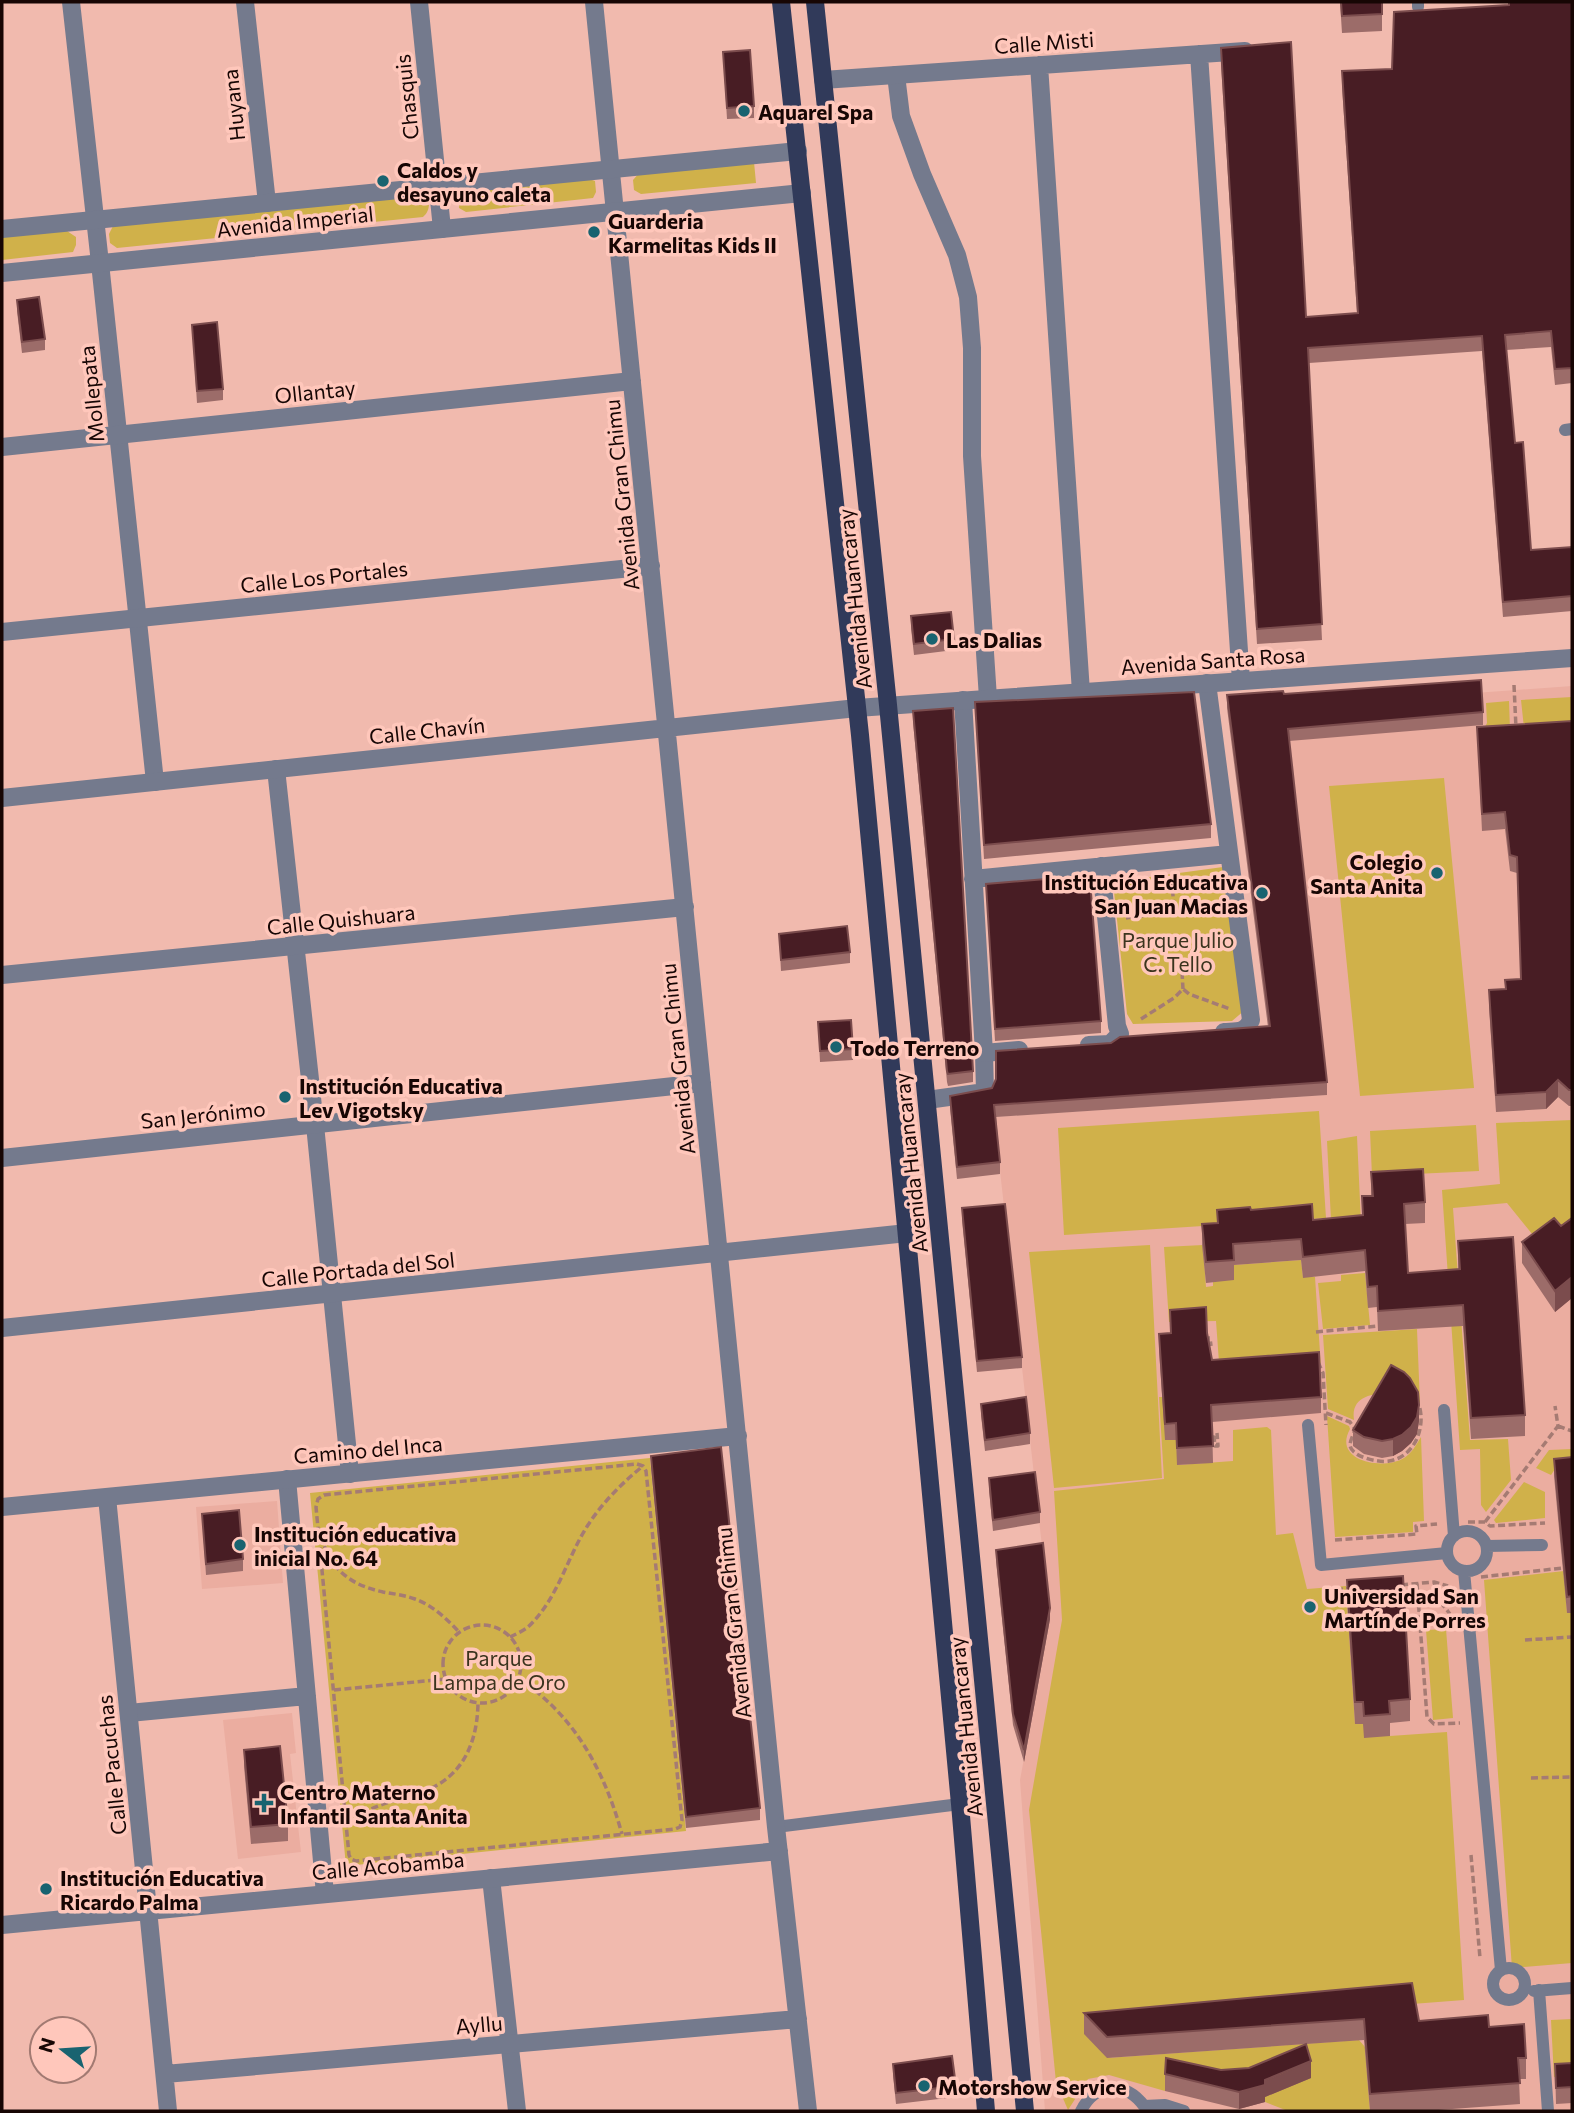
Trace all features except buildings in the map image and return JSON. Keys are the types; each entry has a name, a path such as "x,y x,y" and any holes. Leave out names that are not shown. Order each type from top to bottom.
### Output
{"main road":[{"name":"Avenida Huancaray","path":"781,2 857,708 960,1804 986,2111"},
{"name":"Avenida Huancaray","path":"815,2 888,705 1026,2111"}],"street":[{"name":"Mollepata","path":"71,2 155,782"},
{"name":"Huyana","path":"245,2 267,203"},
{"name":"Chasquis","path":"419,2 442,229"},
{"name":"Avenida Gran Chimu","path":"594,2 776,1827 808,2111"},
{"name":"Calle Misti","path":"823,80 1258,50"},
{"path":"1199,54 1241,681"},
{"path":"1039,65 1081,692"},
{"path":"896,75 901,116 922,174 957,255 968,296 972,348 972,456 988,698"},
{"name":"Avenida Imperial","path":"2,229 798,151"},
{"name":"Avenida Imperial","path":"2,273 803,192"},
{"name":"Ollantay","path":"2,447 632,381"},
{"name":"Calle Los Portales","path":"2,632 651,566"},
{"name":"Avenida Santa Rosa","path":"857,708 1572,658"},
{"path":"1206,1033 1243,1031 1249,1027 1251,1020 1207,684"},
{"path":"927,1100 985,1092 963,700"},
{"name":"Calle Chavín","path":"2,798 857,708"},
{"path":"276,769 350,1474"},
{"path":"973,879 1229,854"},
{"path":"1101,866 1116,1026 1120,1034 1130,1037 1142,1028"},
{"name":"Calle Quishuara","path":"2,975 685,907"},
{"path":"1072,1047 1110,1044 1120,1034"},
{"path":"984,1053 1034,1049"},
{"name":"San Jerónimo","path":"2,1158 702,1083"},
{"name":"Calle Portada del Sol","path":"2,1328 907,1233"},
{"name":"Camino del Inca","path":"2,1507 738,1436"},
{"path":"288,1479 325,1894"},
{"name":"Calle Pacuchas","path":"107,1497 168,2111"},
{"path":"129,1713 307,1696"},
{"name":"Calle Acobamba","path":"2,1925 779,1851"},
{"path":"491,1878 517,2111"},
{"name":"Ayllu","path":"165,2074 798,2019"}],"lane":[{"path":"1444,1410 1454,1536"},
{"path":"1308,1425 1321,1565 1447,1553"},
{"path":"1461,1532 1480,1535 1487,1546 1488,1552 1483,1564 1478,1569 1464,1572 1452,1565 1447,1553 1454,1536 1461,1532"},
{"path":"1487,1546 1542,1545"},
{"path":"1464,1572 1501,1970"},
{"path":"776,1827 960,1804"},
{"path":"1511,1968 1521,1973 1525,1983 1523,1991 1513,2000 1503,2000 1495,1993 1493,1978 1501,1970 1511,1968"},
{"path":"1523,1991 1572,1988"},
{"path":"1539,1990 1548,2111"},
{"path":"1081,2111 1091,2097 1110,2088 1131,2092 1145,2109 1165,2105 1184,2111"}],"path":[{"path":"1514,685 1516,728"},
{"path":"1171,879 1175,912"},
{"path":"1124,919 1224,906"},
{"path":"1182,972 1184,989 1189,994 1237,1012"},
{"path":"1142,1028 1184,989"},
{"path":"1316,1332 1378,1326"},
{"path":"1326,1413 1350,1422 1355,1429 1350,1447 1356,1453 1366,1458 1388,1461 1406,1453 1420,1434 1421,1413 1417,1400"},
{"path":"1485,1522 1558,1426 1555,1406"},
{"path":"1558,1426 1572,1431"},
{"path":"1212,1437 1215,1446 1218,1446 1217,1433"},
{"path":"637,1464 643,1466 646,1471 682,1820 680,1826 675,1829 356,1861 351,1859 318,1524 316,1507 318,1499 324,1495 637,1464"},
{"path":"510,1637 527,1628 536,1617 562,1578 587,1526 605,1502 643,1466"},
{"path":"1463,1523 1485,1522 1490,1526 1545,1523"},
{"path":"318,1524 325,1552 345,1576 370,1589 418,1600 431,1607 460,1632"},
{"path":"1334,1540 1417,1534 1416,1526 1443,1524"},
{"path":"1481,1576 1563,1568"},
{"path":"1434,1582 1439,1600 1450,1614"},
{"path":"1390,1586 1434,1582 1450,1587"},
{"path":"1417,1584 1427,1717 1434,1724 1460,1723 1461,1734"},
{"path":"1336,1590 1363,1588"},
{"path":"486,1626 510,1637 516,1646 519,1661 518,1678 506,1694 498,1700 478,1703 458,1695 446,1679 443,1666 450,1641 468,1628 486,1626"},
{"path":"1525,1640 1572,1637"},
{"path":"519,1661 528,1660"},
{"path":"518,1678 561,1714 587,1748 607,1789 622,1834"},
{"path":"334,1690 446,1679"},
{"path":"346,1826 357,1815 424,1791 455,1771 474,1741 478,1724 478,1703"},
{"path":"1531,1778 1572,1777"},
{"path":"1471,1848 1480,1958"}],"shaded area":[{"name":"Universidad San Martín de Porres","path":"1572,686 1572,2111 1045,2111 1020,1780 1050,1618 994,1117 1327,1095 1284,707"},
{"name":"Institución educativa inicial No. 64","path":"277,1501 283,1583 202,1589 196,1507"},
{"name":"Centro Materno Infantil Santa Anita","path":"292,1713 296,1753 290,1754 301,1852 238,1859 223,1720"}],"green space":[{"path":"754,162 756,183 641,194 634,190 633,180 640,172"},
{"path":"589,179 595,181 596,192 593,198 466,212 459,208 460,196 467,189"},
{"path":"421,195 428,198 429,203 428,211 423,217 117,248 110,243 109,234 113,226"},
{"path":"67,231 76,237 73,252 2,260 2,237"},
{"path":"1572,697 1572,725 1524,728 1521,700"},
{"path":"1509,701 1510,730 1483,731 1487,723 1486,703"},
{"path":"1444,778 1474,1088 1360,1096 1329,786"},
{"name":"Parque Julio C. Tello","path":"1223,867 1245,1010 1232,1021 1133,1024 1127,1014 1113,882"},
{"path":"1319,1111 1326,1218 1064,1235 1058,1128"},
{"path":"1572,1120 1572,1234 1541,1245 1507,1203 1453,1208 1470,1440 1508,1439 1511,1480 1486,1512 1481,1505 1480,1449 1460,1450 1442,1190 1500,1184 1496,1123"},
{"path":"1476,1125 1479,1171 1372,1176 1370,1131"},
{"path":"1357,1136 1362,1245 1331,1220 1327,1141"},
{"path":"1150,1245 1162,1478 1054,1488 1029,1252"},
{"path":"1203,1245 1206,1287 1213,1286 1213,1282 1233,1265 1301,1260 1303,1277 1315,1277 1321,1368 1220,1376 1216,1321 1169,1322 1164,1247"},
{"path":"1365,1273 1370,1325 1323,1329 1318,1283 1341,1281 1341,1275"},
{"path":"1417,1329 1420,1404 1416,1394 1386,1393 1366,1397 1359,1402 1354,1409 1354,1420 1328,1409 1323,1335"},
{"path":"1159,1397 1167,1397 1166,1440 1176,1440 1178,1465 1233,1461 1233,1430 1267,1427 1271,1430 1276,1535 1293,1533 1307,1589 1346,1586 1355,1724 1363,1724 1390,1736 1447,1732 1464,2000 1412,2004 1107,2058 1359,2040 1365,2047 1370,2111 1288,2111 1265,2102 1265,2097 1249,2085 1166,2075 1165,2091 1109,2075 1088,2079 1068,2110 1056,2082 1029,1810 1062,1620 1054,1491 1164,1479"},
{"path":"1327,1416 1349,1426 1346,1440 1348,1449 1354,1456 1373,1463 1395,1462 1404,1458 1421,1437 1424,1521 1413,1522 1413,1532 1335,1537"},
{"path":"1572,1449 1572,1466 1555,1469 1551,1475 1536,1468 1549,1450"},
{"name":"Parque Lampa de Oro","path":"650,1458 686,1831 346,1866 310,1493"},
{"path":"1524,1482 1545,1492 1545,1518 1496,1523 1494,1520"},
{"path":"1564,1571 1567,1613 1572,1613 1572,1963 1512,1968 1484,1580"},
{"path":"1446,1629 1453,1718 1433,1720 1426,1630"},
{"path":"1572,2019 1572,2075 1554,2077 1551,2020"}],"place":[{"name":"Aquarel Spa","path":"744,111"},
{"name":"Caldos y desayuno caleta","path":"383,181"},
{"name":"Guarderia Karmelitas Kids II","path":"594,232"},
{"name":"Las Dalias","path":"932,639"},
{"name":"Colegio Santa Anita","path":"1437,873"},
{"name":"Institución Educativa San Juan Macias","path":"1262,893"},
{"name":"Todo Terreno","path":"836,1047"},
{"name":"Institución Educativa Lev Vigotsky","path":"285,1097"},
{"name":"Institución educativa inicial No. 64","path":"240,1545"},
{"name":"Universidad San Martín de Porres","path":"1310,1607"},
{"name":"Centro Materno Infantil Santa Anita","path":"264,1803"},
{"name":"Institución Educativa Ricardo Palma","path":"46,1889"},
{"name":"Motorshow Service","path":"924,2086"}]}
